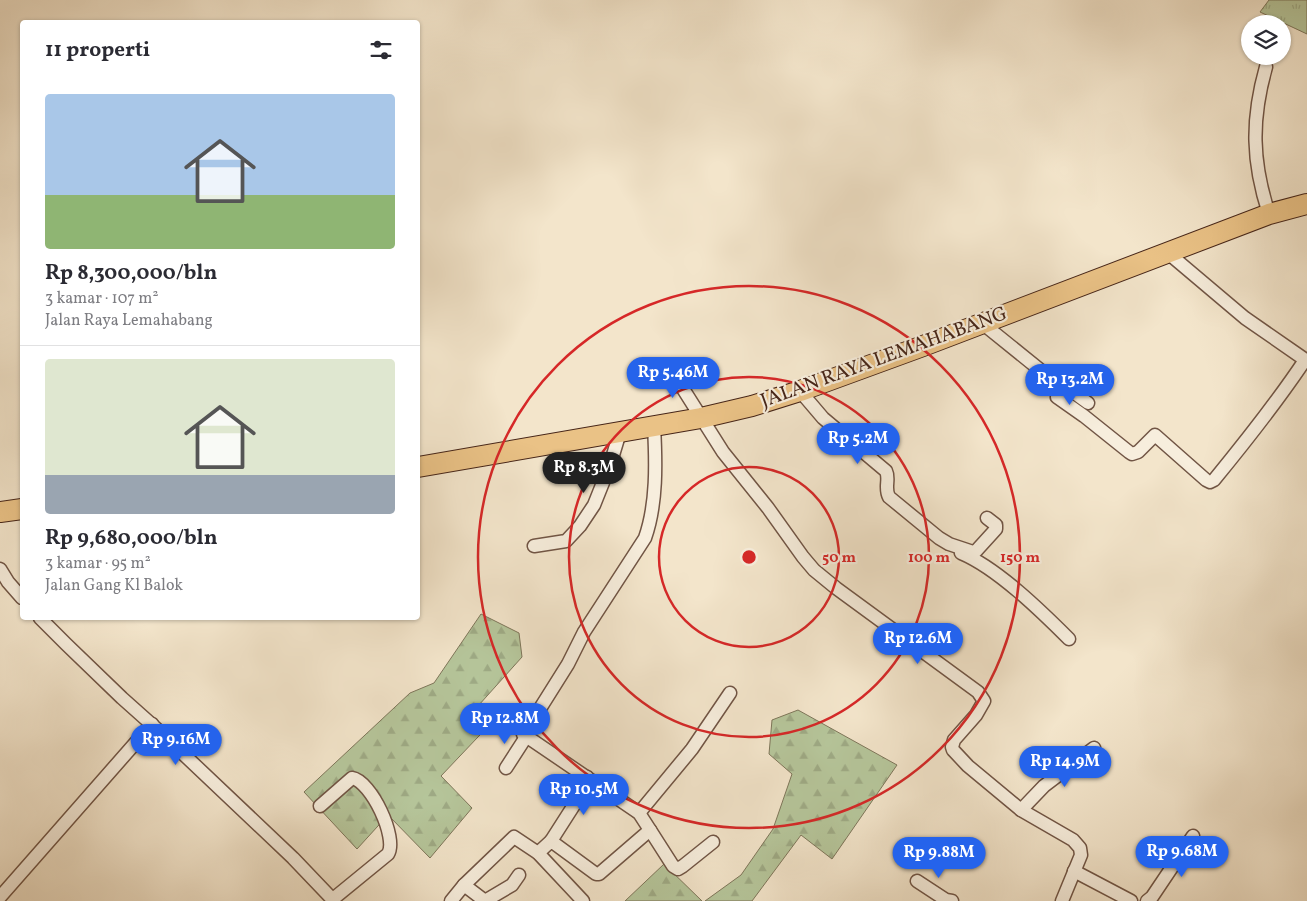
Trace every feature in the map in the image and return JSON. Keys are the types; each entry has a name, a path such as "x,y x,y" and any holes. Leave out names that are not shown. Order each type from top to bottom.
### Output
{"main road":[{"name":"JALAN RAYA LEMAHABANG","path":"420,467 701,418 752,406 800,391 1269,214 1307,204"},
{"path":"0,512 20,509"}],"street":[{"path":"1266,67 1258,99 1254,141 1258,174 1269,214"},
{"path":"1060,386 1057,397 1132,454 1138,452 1155,435 1210,482 1214,480 1248,440 1306,360 1245,318 1168,253"},
{"path":"982,323 1060,386 1066,387 1088,403"},
{"path":"668,365 723,452 768,508 802,557 814,570 978,692 984,701 982,708 954,740 953,750 968,766 1021,810 1077,844 1081,854 1062,901"},
{"path":"800,391 823,418 886,471 888,475 886,492 888,497 949,544 976,551 996,529 996,525 987,518"},
{"path":"654,426 654,484 650,523 645,538 584,632 568,664 541,707 524,729 523,734 639,813 673,866 678,869 713,842"},
{"path":"534,546 566,541 580,526 594,505 610,465 620,432"},
{"path":"922,525 924,531 944,548 978,561 992,571 1069,639"},
{"path":"0,569 20,596"},
{"path":"42,620 293,858 334,900 388,854 391,849 383,815 363,783 357,779 352,778 320,806"},
{"path":"639,813 697,742 730,693"},
{"path":"0,897 152,724"},
{"path":"506,768 526,737"},
{"path":"1021,810 1044,786 1094,748"},
{"path":"538,853 551,841 583,791 587,777"},
{"path":"551,841 596,874 599,874 650,830"},
{"path":"1147,901 1152,897 1193,836"},
{"path":"451,901 464,885 514,837 538,853 583,901"},
{"path":"1074,871 1131,901"},
{"path":"464,885 485,901 512,885 519,875"},
{"path":"917,881 946,900 952,901"}],"green space":[{"path":"1269,0 1307,0 1307,34 1291,27 1291,15 1266,15 1260,12"},
{"path":"481,614 519,633 522,657 478,706 496,718 441,776 472,808 430,858 388,815 357,849 304,792 410,693 434,683"},
{"path":"798,710 897,765 832,859 801,835 752,901 705,901 741,875 773,829 792,774 769,754 772,720"},
{"path":"664,864 702,901 625,901"}]}
